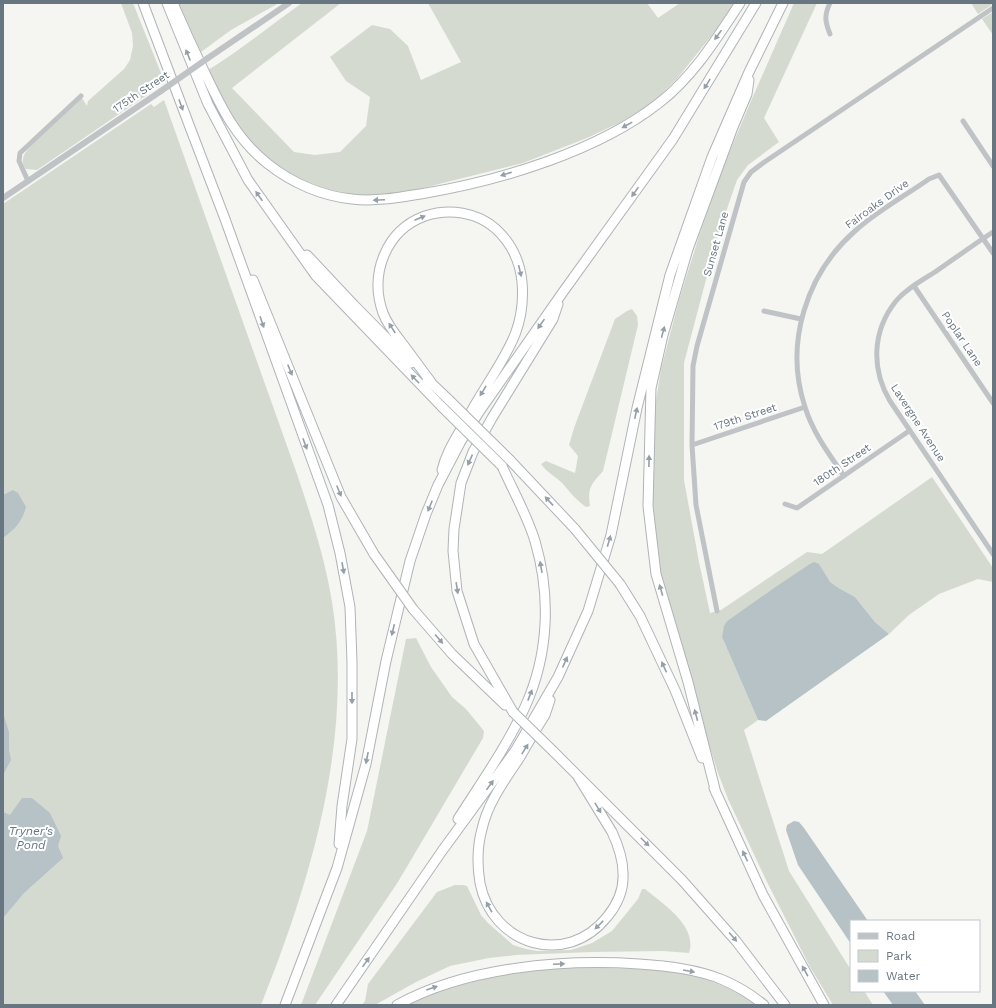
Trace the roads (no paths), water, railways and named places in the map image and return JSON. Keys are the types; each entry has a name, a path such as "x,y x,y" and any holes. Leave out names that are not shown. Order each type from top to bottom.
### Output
{"highway":[{"path":"143,3 225,219 328,505 340,552 350,607 352,739 342,806 337,868"},
{"path":"167,3 208,104 248,180 316,276 442,407 502,466 528,522 540,559 545,592 545,636 540,663 525,707 513,731 453,827 442,850"},
{"path":"173,3 218,102 232,126 252,150 280,173 304,186 338,197 379,200 444,190 505,175 575,150 629,124 661,102 689,75 740,3"},
{"path":"285,1005 337,868 366,764 386,661 410,561 426,514 438,485 479,412 673,139 756,3"},
{"path":"336,1005 442,850 515,751 558,677 588,611 611,535 636,408 670,275 712,158 749,72 783,3"},
{"path":"716,793 688,682 656,574 648,506 651,388 663,335 681,270 733,127 747,94 749,72"},
{"path":"431,382 390,327 383,313 379,299 379,273 381,262 391,241 407,225 418,218 429,214 442,212 464,213 492,225 505,237 515,254 520,269 523,298 520,319 513,341 483,390 446,456 438,485"},
{"path":"225,219 265,308 341,497 374,554 413,609 452,654 553,751 687,886 736,941 785,1005"},
{"path":"281,227 354,305 510,460 575,529 620,584 640,616 675,690 716,793 763,895 824,1005"},
{"path":"513,712 474,644 457,591 453,551 457,503 461,482 474,452 492,418 553,319 563,292"},
{"path":"558,677 545,716 490,804 482,829 478,853 478,866 482,890 490,910 496,919 508,930 521,938 538,944 562,944 574,941 593,931 602,923 617,903 622,886 623,867 612,832 577,775"},
{"path":"397,1005 422,992 450,982 503,971 556,964 610,962 661,966 699,972 723,980 753,996 764,1005"}],"street":[{"name":"175th Street","path":"3,198 289,3"},
{"path":"830,3 825,19 830,34"},
{"name":"Sunset Lane","path":"717,611 696,505 692,445 693,366 696,346 742,187 748,177 763,163 993,8"},
{"path":"28,182 19,161 20,153 81,96"},
{"path":"963,121 993,166"},
{"name":"Fairoaks Drive","path":"844,476 820,441 805,408 798,379 797,357 801,319 814,283 822,268 840,245 865,223 929,179 939,175 983,239"},
{"path":"914,286 993,232"},
{"path":"983,239 993,253"},
{"name":"Lavergne Avenue","path":"914,286 903,294 889,310 884,320 877,342 876,353 880,381 883,390 909,431 993,554"},
{"name":"Poplar Lane","path":"914,286 993,403"},
{"path":"764,311 801,319"},
{"name":"179th Street","path":"692,445 805,408"},
{"name":"180th Street","path":"785,504 797,508 909,431"}],"water":[{"path":"13,490 18,493 26,507 18,525 3,538 3,495"},
{"path":"814,562 819,564 830,582 855,597 875,622 889,634 766,721 758,720 722,637 724,626 727,621"},
{"path":"3,713 9,732 9,750 11,760 3,775"},
{"name":"Tryner's Pond","path":"22,798 32,798 50,813 61,836 58,846 63,858 24,893 3,918 3,812 10,815"},
{"path":"794,821 799,822 867,920 850,920 850,943 798,865 786,830 787,825"},
{"path":"884,992 916,992 925,1005 893,1005"}]}
